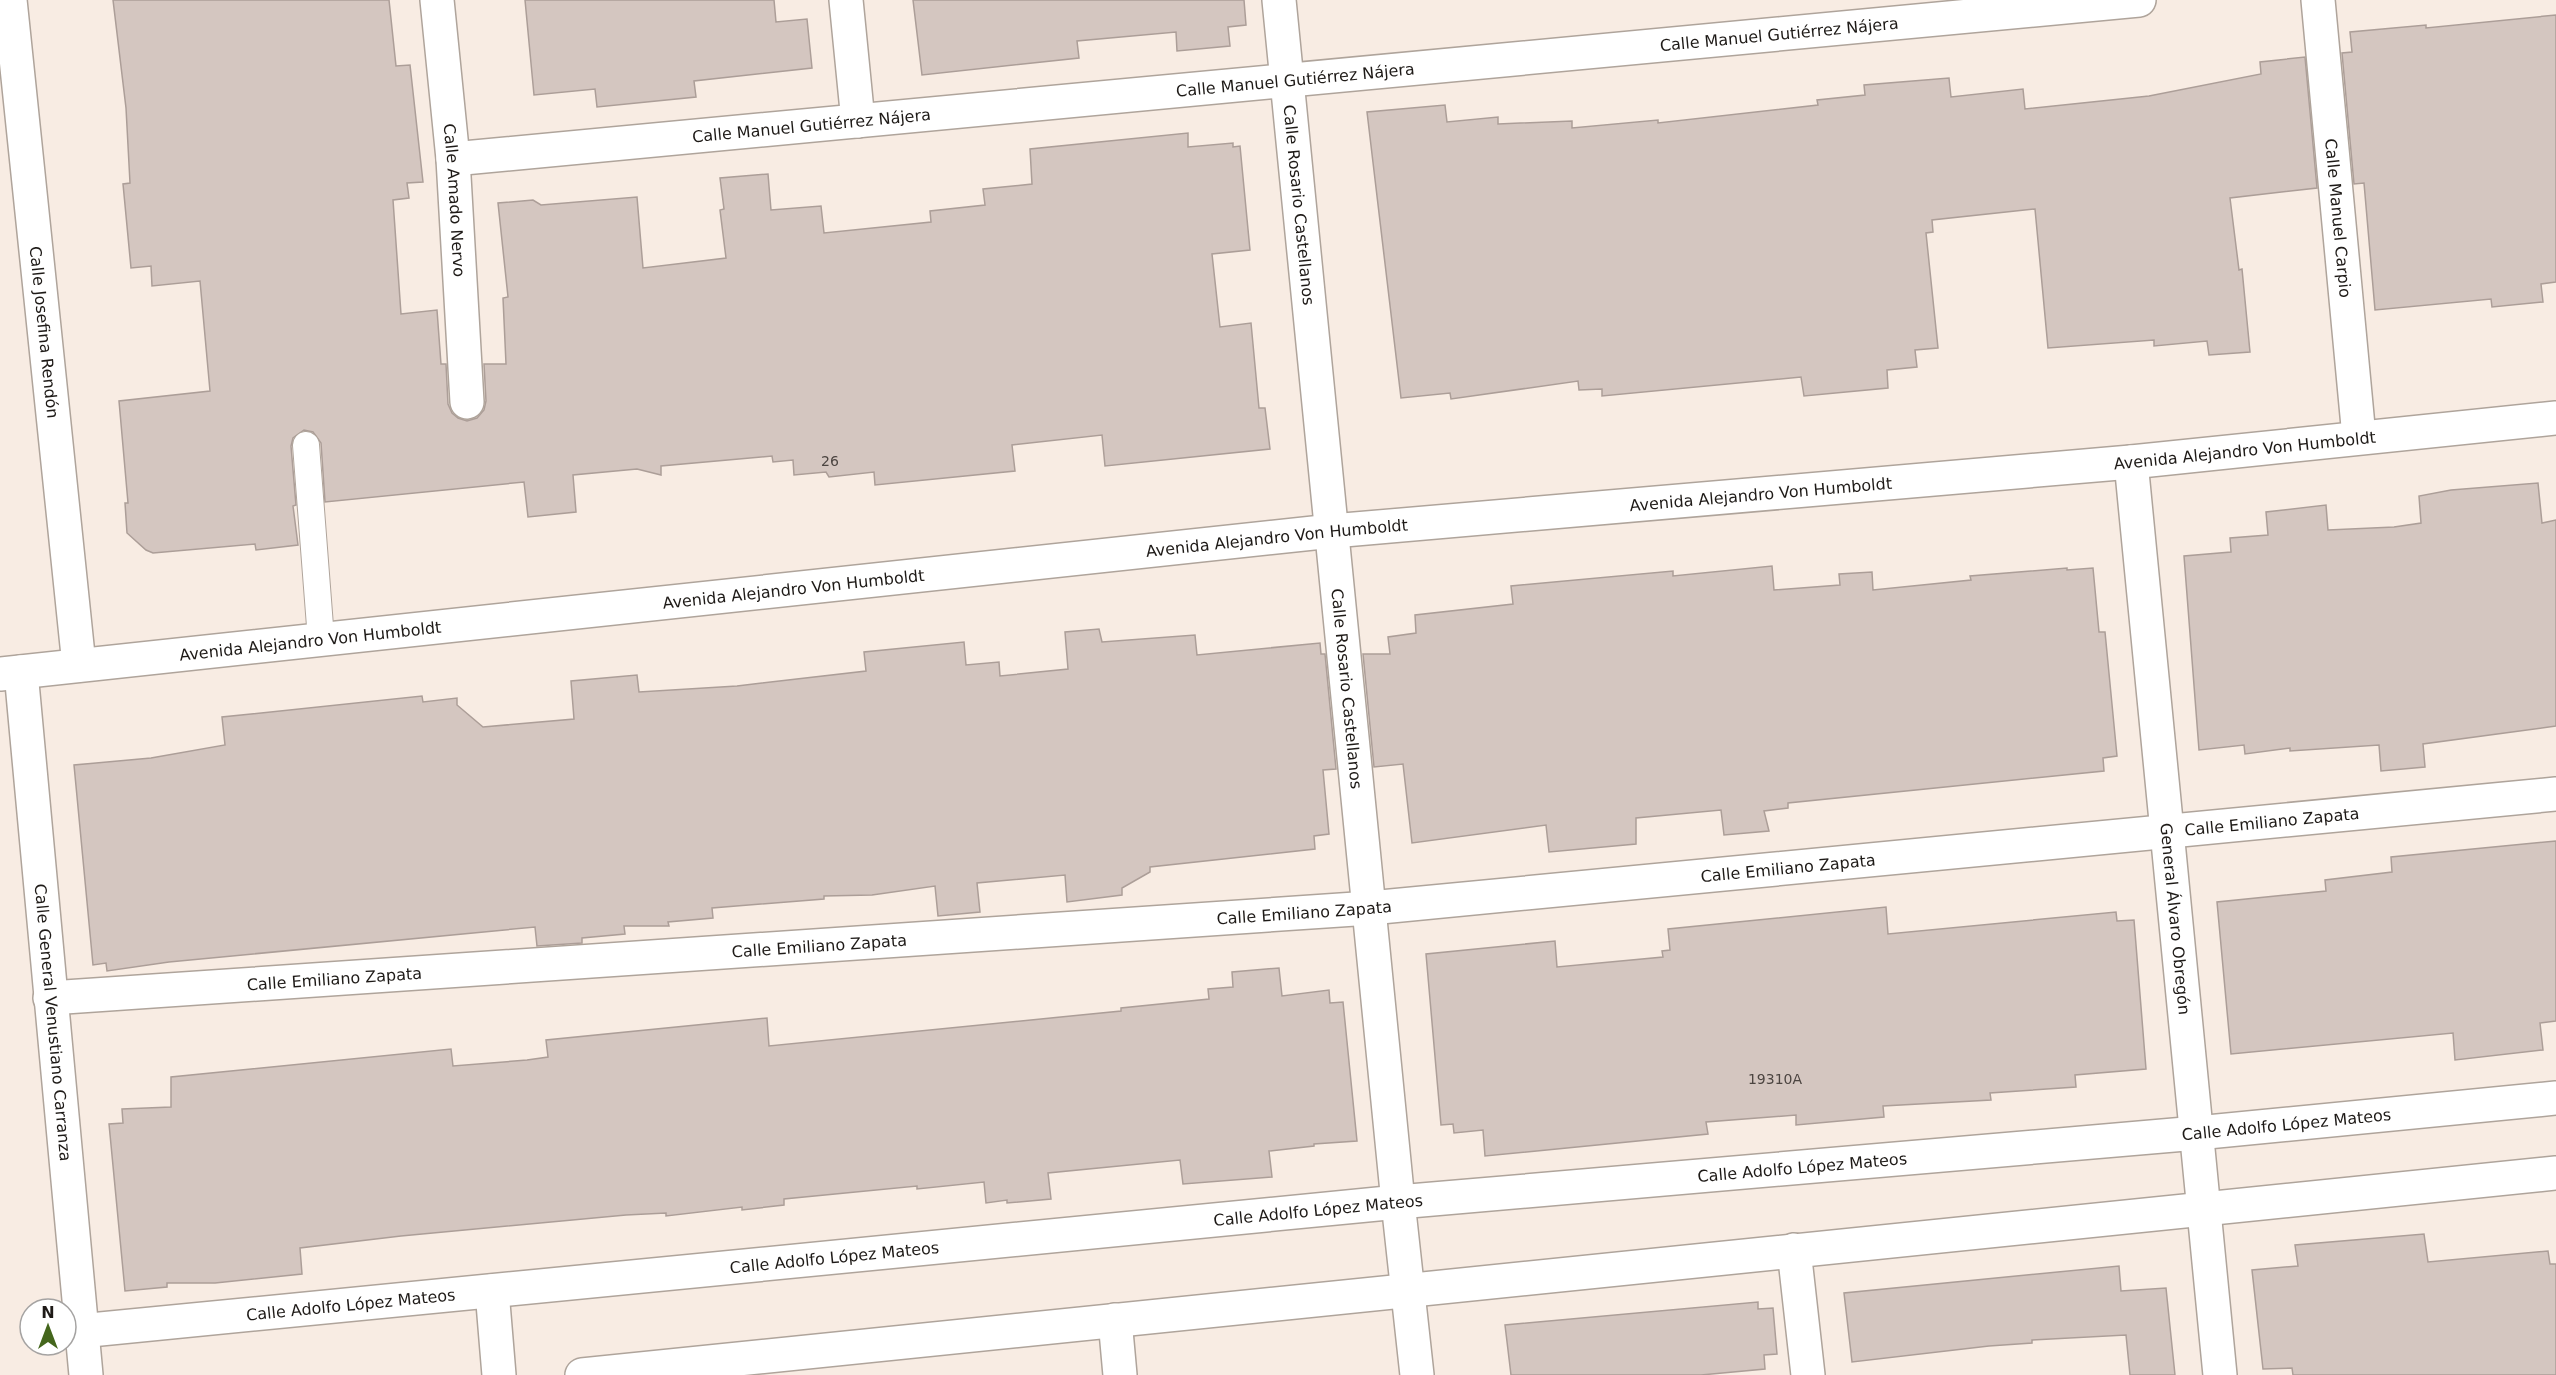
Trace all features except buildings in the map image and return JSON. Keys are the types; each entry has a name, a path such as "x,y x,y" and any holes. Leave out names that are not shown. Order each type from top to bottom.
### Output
{"street":[{"name":"Calle Josefina Rendón","path":"10,0 79,665"},
{"name":"Calle Amado Nervo","path":"437,0 453,159 467,402"},
{"path":"846,0 858,121"},
{"name":"Calle Rosario Castellanos","path":"1280,0 1417,1375"},
{"name":"Calle Manuel Gutiérrez Nájera","path":"453,159 2139,0"},
{"name":"Calle Manuel Carpio","path":"2318,0 2359,437"},
{"name":"Avenida Alejandro Von Humboldt","path":"11,673 1332,531 2132,462 2556,418"},
{"name":"General Álvaro Obregón","path":"2132,462 2220,1375"},
{"name":"Calle General Venustiano Carranza","path":"11,673 50,998 86,1375"},
{"name":"Calle Emiliano Zapata","path":"50,998 1370,908 2556,794"},
{"name":"Calle Adolfo López Mateos","path":"80,1331 1398,1202 2197,1133 2556,1098"},
{"path":"582,1375 2556,1173"},
{"path":"1794,1250 1808,1375"},
{"path":"492,1291 499,1375"},
{"path":"1115,1320 1120,1375"}],"lane":[{"path":"306,445 321,639"}]}
